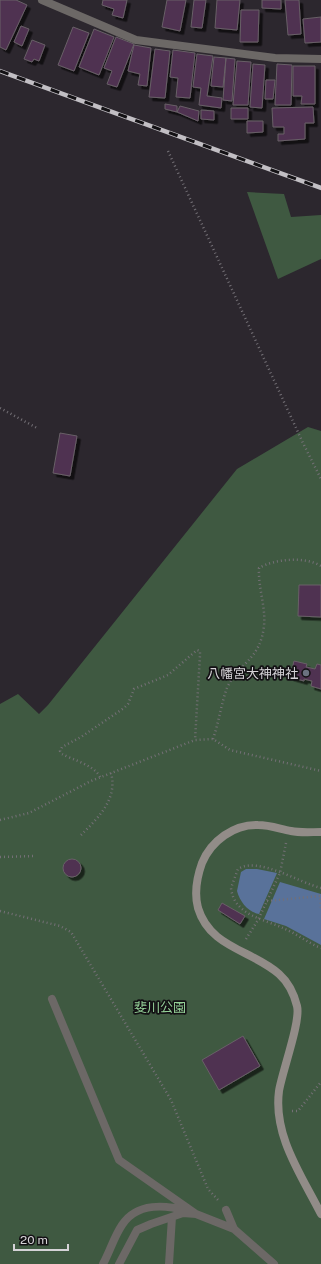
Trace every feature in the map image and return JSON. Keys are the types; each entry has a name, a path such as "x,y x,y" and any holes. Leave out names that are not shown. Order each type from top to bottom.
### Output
{"street":[{"path":"42,0 136,40 275,58 321,59"},
{"path":"321,832 292,832 258,825 239,828 228,833 212,847 202,862 196,884 197,905 202,920 208,928 220,939 274,971 285,980 294,996 298,1012 279,1090 279,1112 284,1141 321,1214"},
{"path":"52,999 119,1160 196,1214"},
{"path":"103,1264 122,1225 138,1211 164,1206 196,1214 234,1229 274,1264"},
{"path":"226,1210 234,1229"},
{"path":"119,1264 137,1230 183,1213 196,1214"},
{"path":"169,1264 172,1217"}],"path":[{"path":"168,151 321,479"},
{"path":"0,408 38,428"},
{"path":"213,739 227,689 232,680 259,649 264,626 259,568 268,563 301,560 315,562 321,566"},
{"path":"100,778 98,774 90,768 62,754 60,751 62,747 81,737 124,708 128,704 134,689 168,674 197,650 200,651 200,655 196,740"},
{"path":"0,820 29,813 111,773 196,740 213,739 230,750 321,771"},
{"path":"81,835 100,816 108,804 113,782 111,773"},
{"path":"246,939 258,920 280,873 286,841"},
{"path":"0,857 35,856"},
{"path":"321,888 267,867 247,865 242,866 235,873 231,885 231,893 239,906 258,920 285,929 321,948"},
{"path":"267,901 320,896 321,910"},
{"path":"0,911 60,926 71,932 171,1100 208,1189 226,1210"},
{"path":"279,1112 298,1111 321,1082"}],"green space":[{"path":"247,192 284,194 291,217 321,215 321,259 278,279"},
{"name":"斐川公園","path":"308,427 321,431 321,1264 0,1264 0,704 18,694 39,714 48,705 237,469"}],"water":[{"path":"246,869 257,869 277,873 259,914 251,911 245,906 237,891 241,872"},
{"path":"280,882 321,894 321,945 286,926 264,919"}],"building":[{"path":"0,0 16,0 27,5 6,50 0,47"},
{"path":"103,0 127,0 123,18 112,15 114,9 102,5"},
{"path":"167,0 186,0 180,31 162,27"},
{"path":"194,0 206,0 202,28 191,27"},
{"path":"217,0 240,0 237,30 215,28"},
{"path":"262,0 281,0 281,9 262,8"},
{"path":"285,0 299,0 301,34 288,35"},
{"path":"241,10 259,10 258,42 240,42"},
{"path":"321,17 321,42 305,43 303,19"},
{"path":"21,26 29,29 22,46 14,42"},
{"path":"73,27 89,33 74,71 58,65"},
{"path":"94,29 114,37 99,75 79,67"},
{"path":"116,37 134,44 117,87 107,84 112,71 104,68"},
{"path":"32,40 45,45 39,61 34,59 32,62 24,59"},
{"path":"134,45 151,48 147,86 138,85 140,74 128,71"},
{"path":"155,49 170,51 165,98 149,97"},
{"path":"173,50 195,53 190,98 176,97 178,78 170,77"},
{"path":"197,54 213,56 207,96 222,98 221,108 199,105 201,88 193,87"},
{"path":"214,57 226,58 223,87 211,86"},
{"path":"226,58 235,59 232,101 223,100"},
{"path":"237,61 251,62 248,105 233,105"},
{"path":"253,64 265,65 262,108 250,107"},
{"path":"277,64 292,65 291,105 275,105"},
{"path":"293,66 315,66 315,104 301,104 302,96 293,96"},
{"path":"266,80 275,80 273,99 265,99"},
{"path":"165,104 177,106 177,112 165,109"},
{"path":"180,106 199,111 198,121 177,112"},
{"path":"313,107 314,123 305,123 305,139 278,141 278,134 284,134 284,127 273,127 272,108"},
{"path":"231,108 248,108 248,119 231,119"},
{"path":"201,110 214,111 214,120 201,119"},
{"path":"247,121 263,121 263,132 247,133"},
{"path":"60,433 77,436 70,476 53,473"},
{"path":"299,585 321,585 321,617 298,616"},
{"name":"八幡宮大神神社","path":"294,661 307,664 306,667 315,669 317,664 321,665 321,689 311,686 312,681 304,679 304,681 290,677"},
{"path":"72,859 78,862 81,868 78,874 72,877 66,874 63,868 66,862"},
{"path":"222,903 245,916 240,924 218,910"},
{"path":"243,1036 260,1066 219,1090 202,1060"}],"railway":[{"path":"0,71 321,188"}],"place":[{"name":"八幡宮大神神社","path":"306,673"}]}
